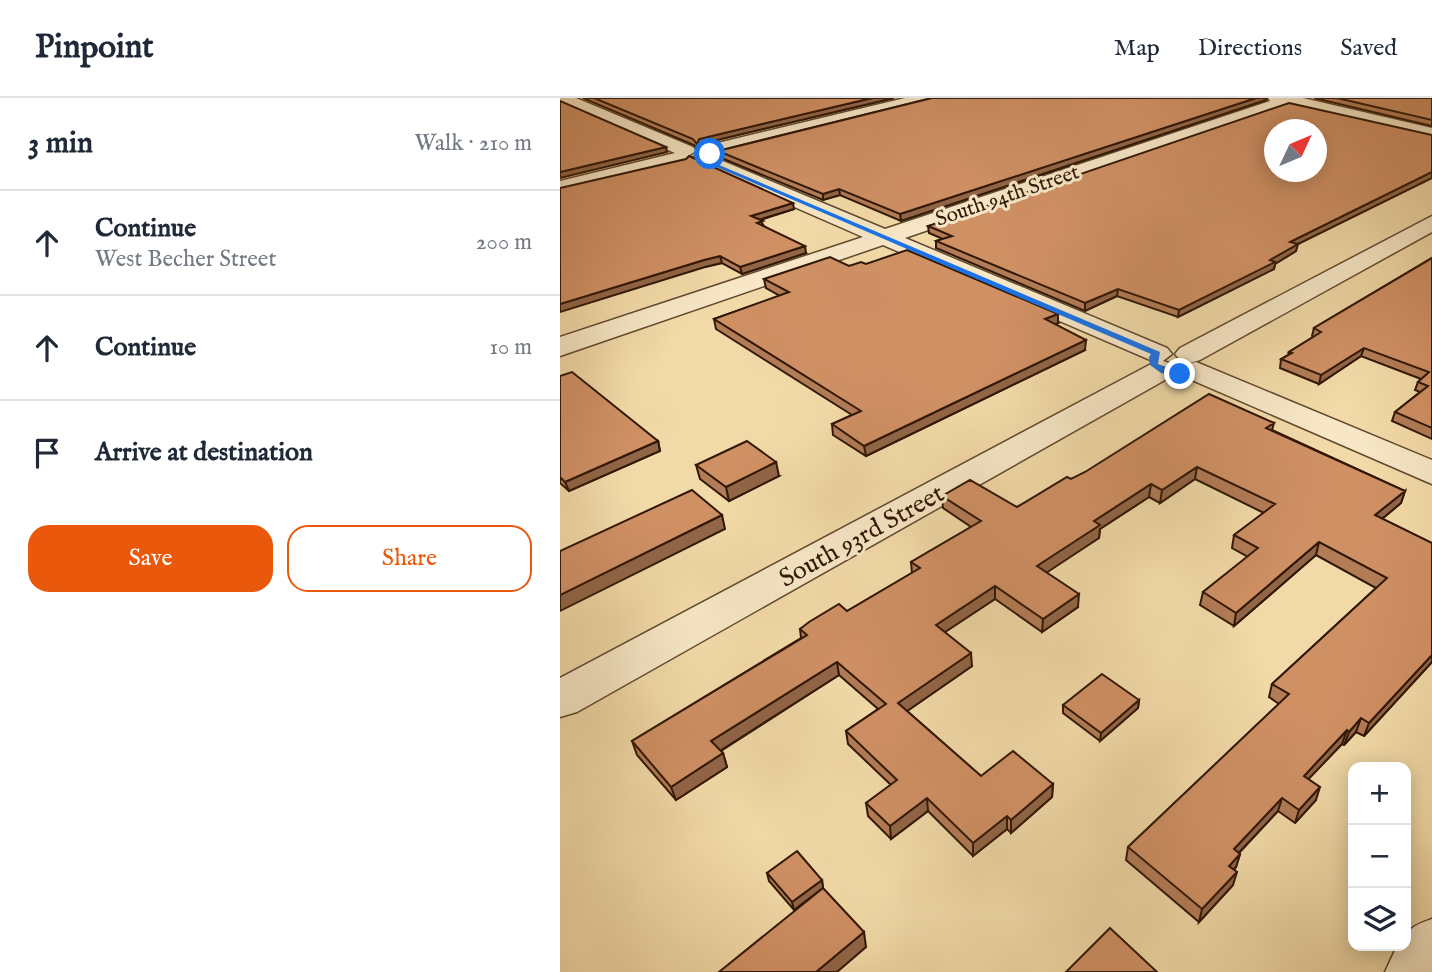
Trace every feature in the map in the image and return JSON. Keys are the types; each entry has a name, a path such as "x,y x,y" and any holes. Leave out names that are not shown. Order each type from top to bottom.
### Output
{"street":[{"path":"562,98 1432,473"},
{"path":"560,187 926,98"},
{"path":"1286,99 1432,133"},
{"name":"South 94th Street","path":"560,347 1286,99"},
{"name":"South 93rd Street","path":"560,699 1432,223"},
{"path":"1415,972 1432,948"}],"building":[{"path":"594,98 872,98 699,139 697,144 693,139"},
{"path":"932,98 1256,98 900,214 839,189 823,194 718,151"},
{"path":"1337,98 1432,98 1432,120"},
{"path":"560,101 666,147 560,172"},
{"path":"1289,103 1432,135 1432,172 1290,242 1298,244 1270,260 1275,262 1179,310 1118,289 1085,303 936,241 952,236 928,226"},
{"path":"689,156 793,203 751,216 763,221 757,223 805,246 740,267 720,256 560,304 560,188 686,159"},
{"path":"907,250 1058,314 1045,319 1086,340 864,446 832,424 861,411 714,319 789,292 764,279 830,257 849,266 861,262 866,264"},
{"path":"1432,258 1432,428 1395,412 1428,386 1418,382 1429,372 1364,348 1321,375 1281,359 1321,332 1314,328"},
{"path":"572,372 658,441 565,482 560,477 560,376"},
{"path":"1209,394 1274,423 1266,428 1405,491 1375,515 1432,543 1432,655 1369,723 1361,718 1304,776 1320,787 1299,810 1282,798 1234,849 1240,854 1229,866 1237,872 1202,909 1128,847 1289,694 1272,684 1387,578 1319,542 1236,613 1203,592 1258,548 1234,535 1275,504 1197,467 1162,490 1151,484 1094,521 1100,525 1037,566 1079,594 1043,619 995,586 936,625 971,653 898,703 981,776 1013,751 1053,784 1011,820 1007,816 973,843 927,798 890,826 866,803 897,780 846,731 886,704 837,662 711,741 723,753 671,787 632,741 807,635 800,629 809,622 839,604 847,611 920,568 911,562 981,521 942,496 970,480 1017,507 1067,477 1071,479 1085,472"},
{"path":"747,441 776,462 726,487 696,465"},
{"path":"692,490 722,515 560,595 560,551"},
{"path":"1102,674 1139,700 1101,733 1063,705"},
{"path":"797,851 822,880 792,902 767,873"},
{"path":"823,888 864,932 816,972 719,972"},
{"path":"1110,928 1157,972 1066,972"}],"route":[{"path":"710,154 701,159 1157,354 1152,361 1158,369 1180,374"}]}
